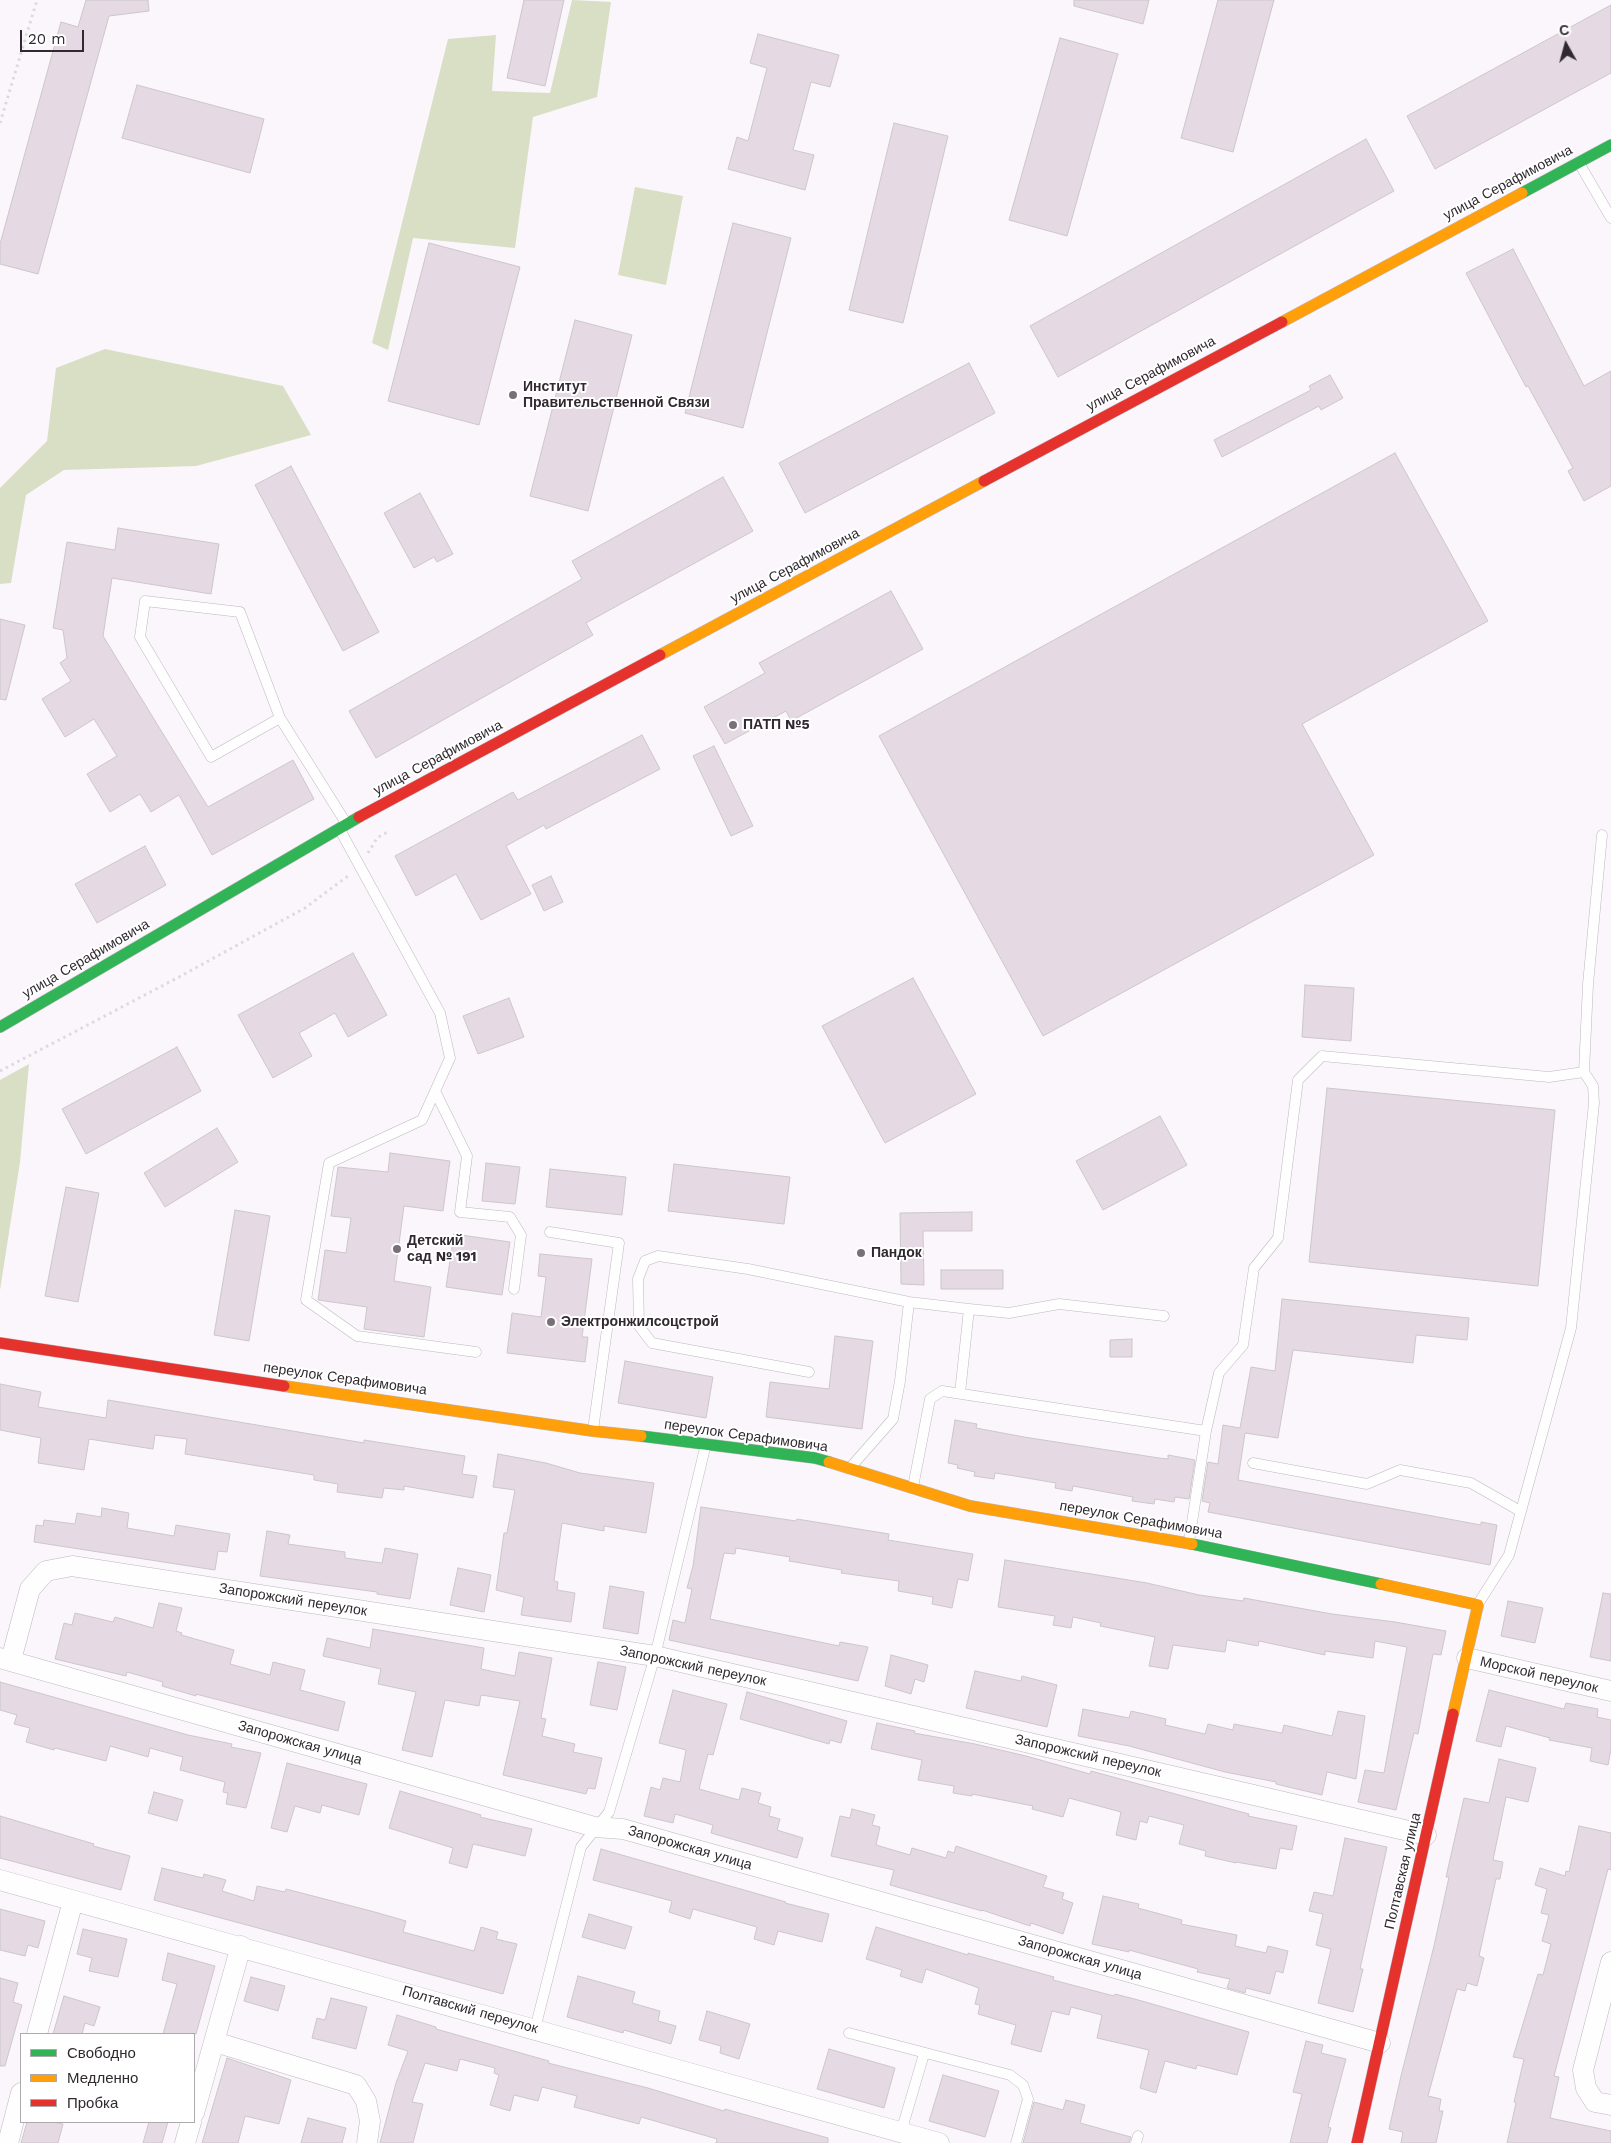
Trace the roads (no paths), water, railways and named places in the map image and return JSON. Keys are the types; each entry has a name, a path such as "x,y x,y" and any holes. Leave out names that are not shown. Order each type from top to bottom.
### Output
{"street":[{"name":"улица Серафимовича","path":"0,1027 343,827 1611,145"},
{"name":"переулок Серафимовича","path":"0,1342 41,1350 593,1431 706,1443 815,1458 970,1506 1189,1543 1478,1605"},
{"name":"Запорожский переулок","path":"5,1659 30,1589 46,1572 72,1566 655,1656 1426,1835"},
{"name":"Полтавская улица","path":"1357,2143 1478,1605"},
{"name":"Морской переулок","path":"1467,1658 1611,1691"},
{"name":"Запорожская улица","path":"5,1659 595,1827 623,1829 1380,2043"},
{"name":"Полтавский переулок","path":"0,1880 939,2143"},
{"path":"37,2033 73,1901"},
{"path":"195,2110 241,1946"},
{"path":"1611,1962 1583,2070 1586,2088 1595,2102 1611,2105"},
{"path":"215,2042 356,2085 366,2101 369,2115 367,2143"},
{"path":"8,2143 20,2097"},
{"path":"185,2143 191,2123"}],"lane":[{"path":"1579,162 1611,218"},
{"path":"280,718 211,757 140,637 145,601 240,612 280,718 336,804 343,827 360,866 440,1013 450,1058 422,1120 329,1163 306,1300 357,1336 476,1352"},
{"path":"1478,1605 1508,1555 1571,1328 1594,1103 1593,1086 1584,1072 1588,984 1602,834"},
{"path":"1189,1543 1206,1431 1219,1372 1243,1345 1254,1268 1278,1238 1298,1080 1322,1056 1549,1077 1584,1072"},
{"path":"435,1091 467,1156 460,1212 510,1217 520,1235 514,1289"},
{"path":"550,1232 619,1243 593,1431"},
{"path":"809,1372 652,1343 639,1326 638,1279 645,1261 658,1256 721,1265 909,1302 969,1309 1009,1312 1059,1304 1164,1316"},
{"path":"850,1468 893,1419 900,1381 909,1302"},
{"path":"960,1393 969,1309"},
{"path":"913,1488 930,1399 942,1390 1206,1431"},
{"path":"535,2029 581,1847 595,1827 609,1812 655,1656 706,1443"},
{"path":"1253,1464 1367,1484 1400,1470 1471,1483 1520,1511"},
{"path":"849,2033 1010,2075 1023,2085 1028,2099 1016,2143"},
{"path":"901,2132 924,2054"}],"place":[{"name":"Институт Правительственной Связи","path":"513,395"},
{"name":"ПАТП №5","path":"733,725"},
{"name":"Детский сад № 191","path":"397,1249"},
{"name":"Пандок","path":"861,1253"},
{"name":"Электронжилсоцстрой","path":"551,1322"}]}
